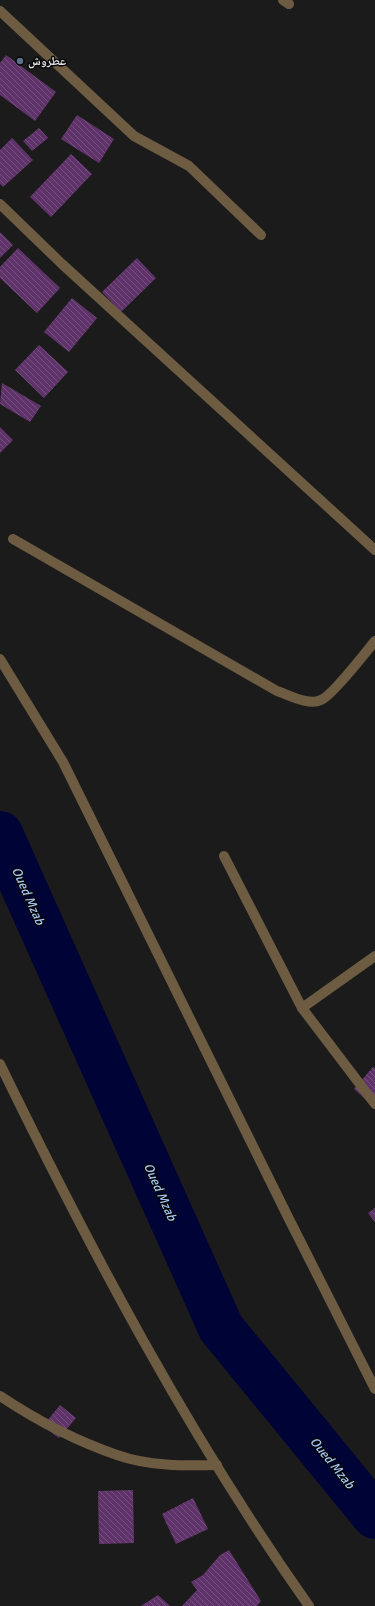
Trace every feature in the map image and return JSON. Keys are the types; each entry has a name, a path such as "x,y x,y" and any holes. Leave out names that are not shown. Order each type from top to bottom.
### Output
{"street":[{"path":"0,11 134,136 189,166 262,235"},
{"path":"0,204 62,264 375,550"},
{"path":"14,539 277,691 308,701 321,700 334,689 375,641"},
{"path":"0,659 63,762 285,1212 375,1389"},
{"path":"224,856 302,1008 375,1104"},
{"path":"302,1008 375,956"},
{"path":"0,1064 106,1275 217,1465 309,1606"},
{"path":"0,1396 21,1410 64,1433 117,1455 157,1463 217,1465"}],"building":[{"path":"6,55 56,92 35,121 0,95 0,63"},
{"path":"77,115 114,139 99,163 61,139"},
{"path":"39,128 48,138 32,151 23,141"},
{"path":"12,138 33,160 3,187 0,184 0,150"},
{"path":"71,154 92,174 51,217 30,197"},
{"path":"0,232 13,245 0,258"},
{"path":"18,248 60,288 37,313 0,278 0,267"},
{"path":"137,258 156,278 121,312 102,292"},
{"path":"72,298 97,318 69,352 44,332"},
{"path":"39,345 68,372 44,398 15,370"},
{"path":"2,383 41,406 30,422 0,404"},
{"path":"0,427 13,440 0,453"},
{"path":"373,1067 375,1068 375,1108 354,1089"},
{"path":"375,1208 375,1222 368,1213"},
{"path":"60,1405 76,1418 59,1438 43,1426"},
{"path":"133,1490 134,1543 99,1544 98,1491"},
{"path":"193,1498 208,1529 176,1544 162,1514"},
{"path":"229,1550 261,1601 257,1606 182,1606 197,1590 191,1582 203,1575 220,1555"},
{"path":"158,1595 170,1606 141,1606"}],"waterway":[{"name":"Oued Mzab","path":"0,834 221,1328 375,1516"}],"place":[{"name":"عطروش","path":"20,61"}]}
